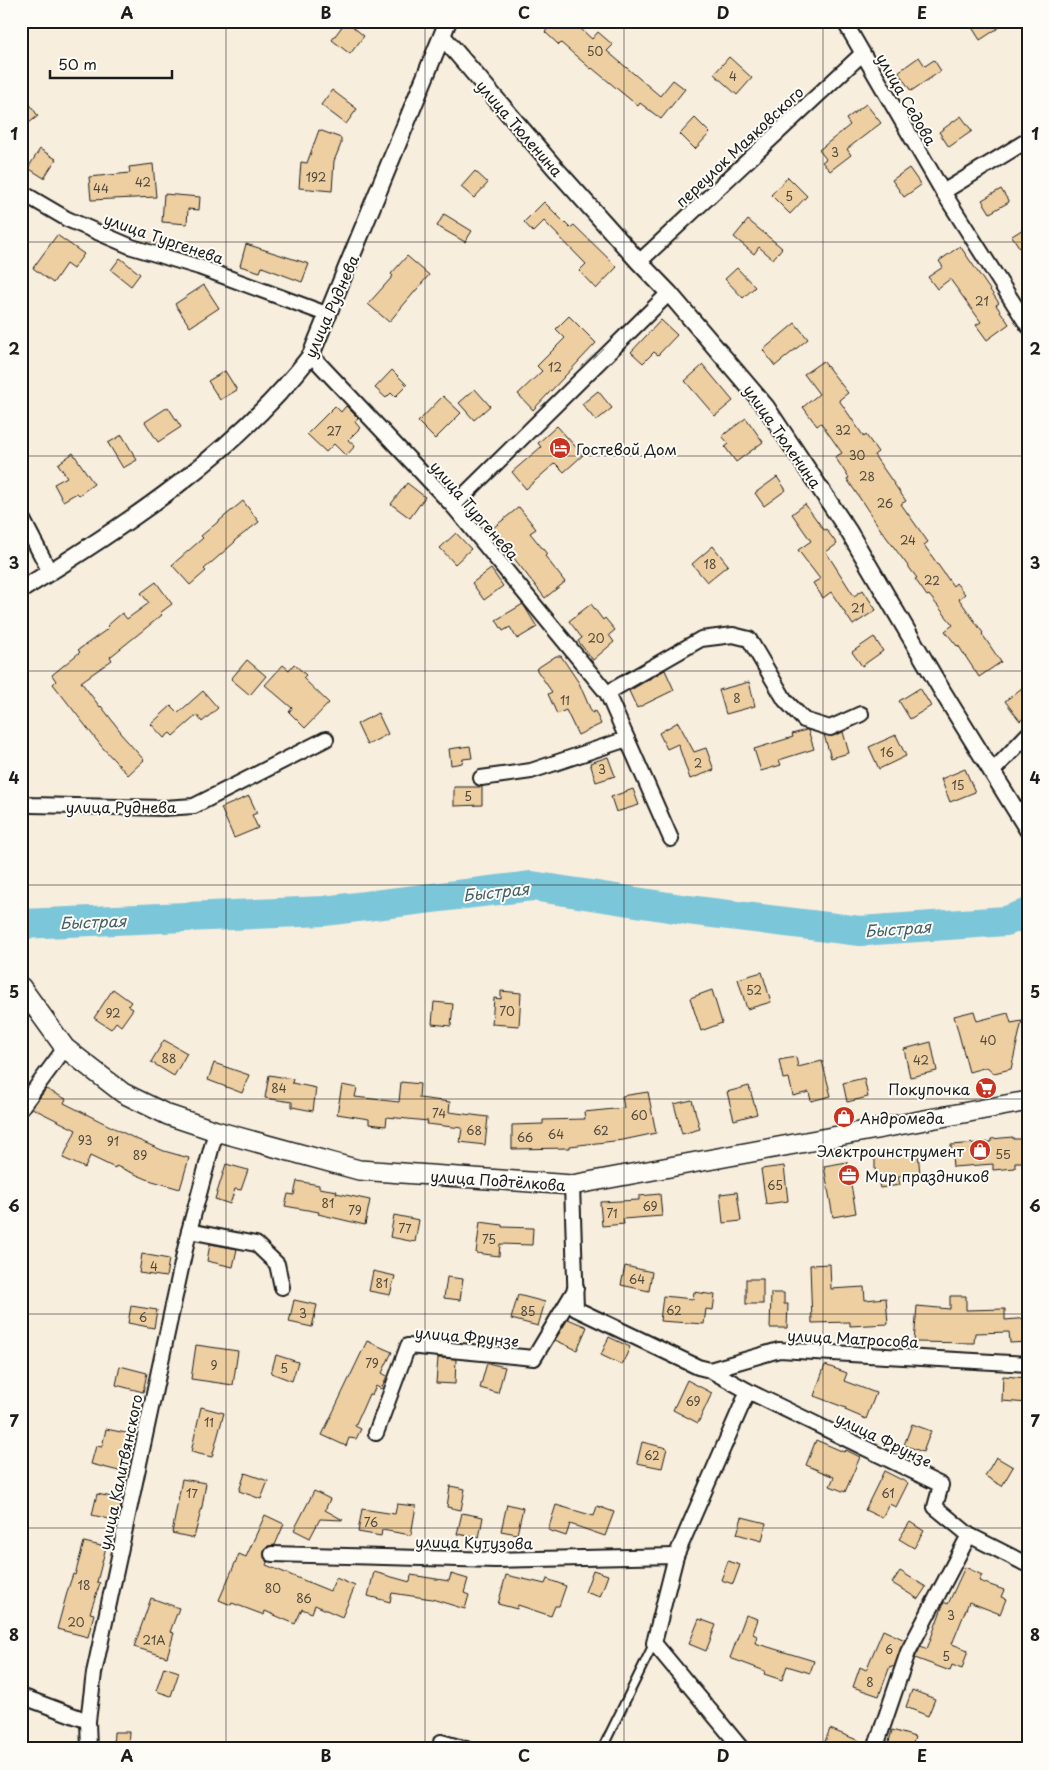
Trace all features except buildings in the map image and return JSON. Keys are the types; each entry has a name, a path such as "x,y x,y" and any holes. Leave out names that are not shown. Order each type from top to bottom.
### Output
{"main road":[{"name":"улица Подтёлкова","path":"21,987 65,1048 123,1093 168,1115 216,1131 360,1170 572,1185 1028,1101"}],"street":[{"name":"улица Седова","path":"844,21 943,192 1028,326"},
{"name":"улица Тюленина","path":"445,29 555,168 669,293 766,407 849,532 1028,830"},
{"name":"улица Руднева","path":"21,590 135,517 232,440 296,376 311,355 329,315 445,29"},
{"name":"переулок Маяковского","path":"639,262 862,54"},
{"path":"943,192 1028,140"},
{"name":"улица Тургенева","path":"21,192 68,219 132,247 200,267 329,315"},
{"path":"453,506 669,293"},
{"name":"улица Тургенева","path":"311,355 453,506 607,693 671,839"},
{"path":"21,516 50,572"},
{"path":"607,693 701,640 732,635 749,639 785,700 804,720 830,728 861,714"},
{"path":"992,772 1028,734"},
{"name":"улица Руднева","path":"21,802 31,805 164,808 194,806 326,739"},
{"path":"481,778 531,771 627,739"},
{"path":"21,1108 65,1048"},
{"name":"улица Калитвянского","path":"89,1749 88,1721 94,1672 189,1231 216,1131"},
{"path":"572,1185 576,1309 698,1367 710,1370 748,1391 676,1556 654,1642 742,1749"},
{"path":"189,1231 256,1244 277,1264 282,1287"},
{"name":"улица Фрунзе","path":"376,1433 408,1346 534,1358 576,1288"},
{"name":"улица Матросова","path":"710,1370 779,1350 1028,1364"},
{"name":"улица Фрунзе","path":"748,1391 941,1485 935,1507 968,1535 1028,1565"},
{"path":"875,1749 908,1652 968,1535"},
{"name":"улица Кутузова","path":"272,1554 496,1560 676,1556"},
{"path":"21,1696 88,1721"},
{"path":"441,1742 466,1749"}],"lane":[{"path":"602,1749 654,1642"}],"waterway":[{"name":"Быстрая","path":"21,924 324,911 532,886 688,910 860,931 1006,921 1028,913"}],"place":[{"name":"Гостевой Дом","path":"560,448"},
{"name":"Покупочка","path":"986,1088"},
{"name":"Андромеда","path":"844,1117"},
{"name":"Электроинструмент","path":"980,1150"},
{"name":"Мир праздников","path":"849,1175"}]}
